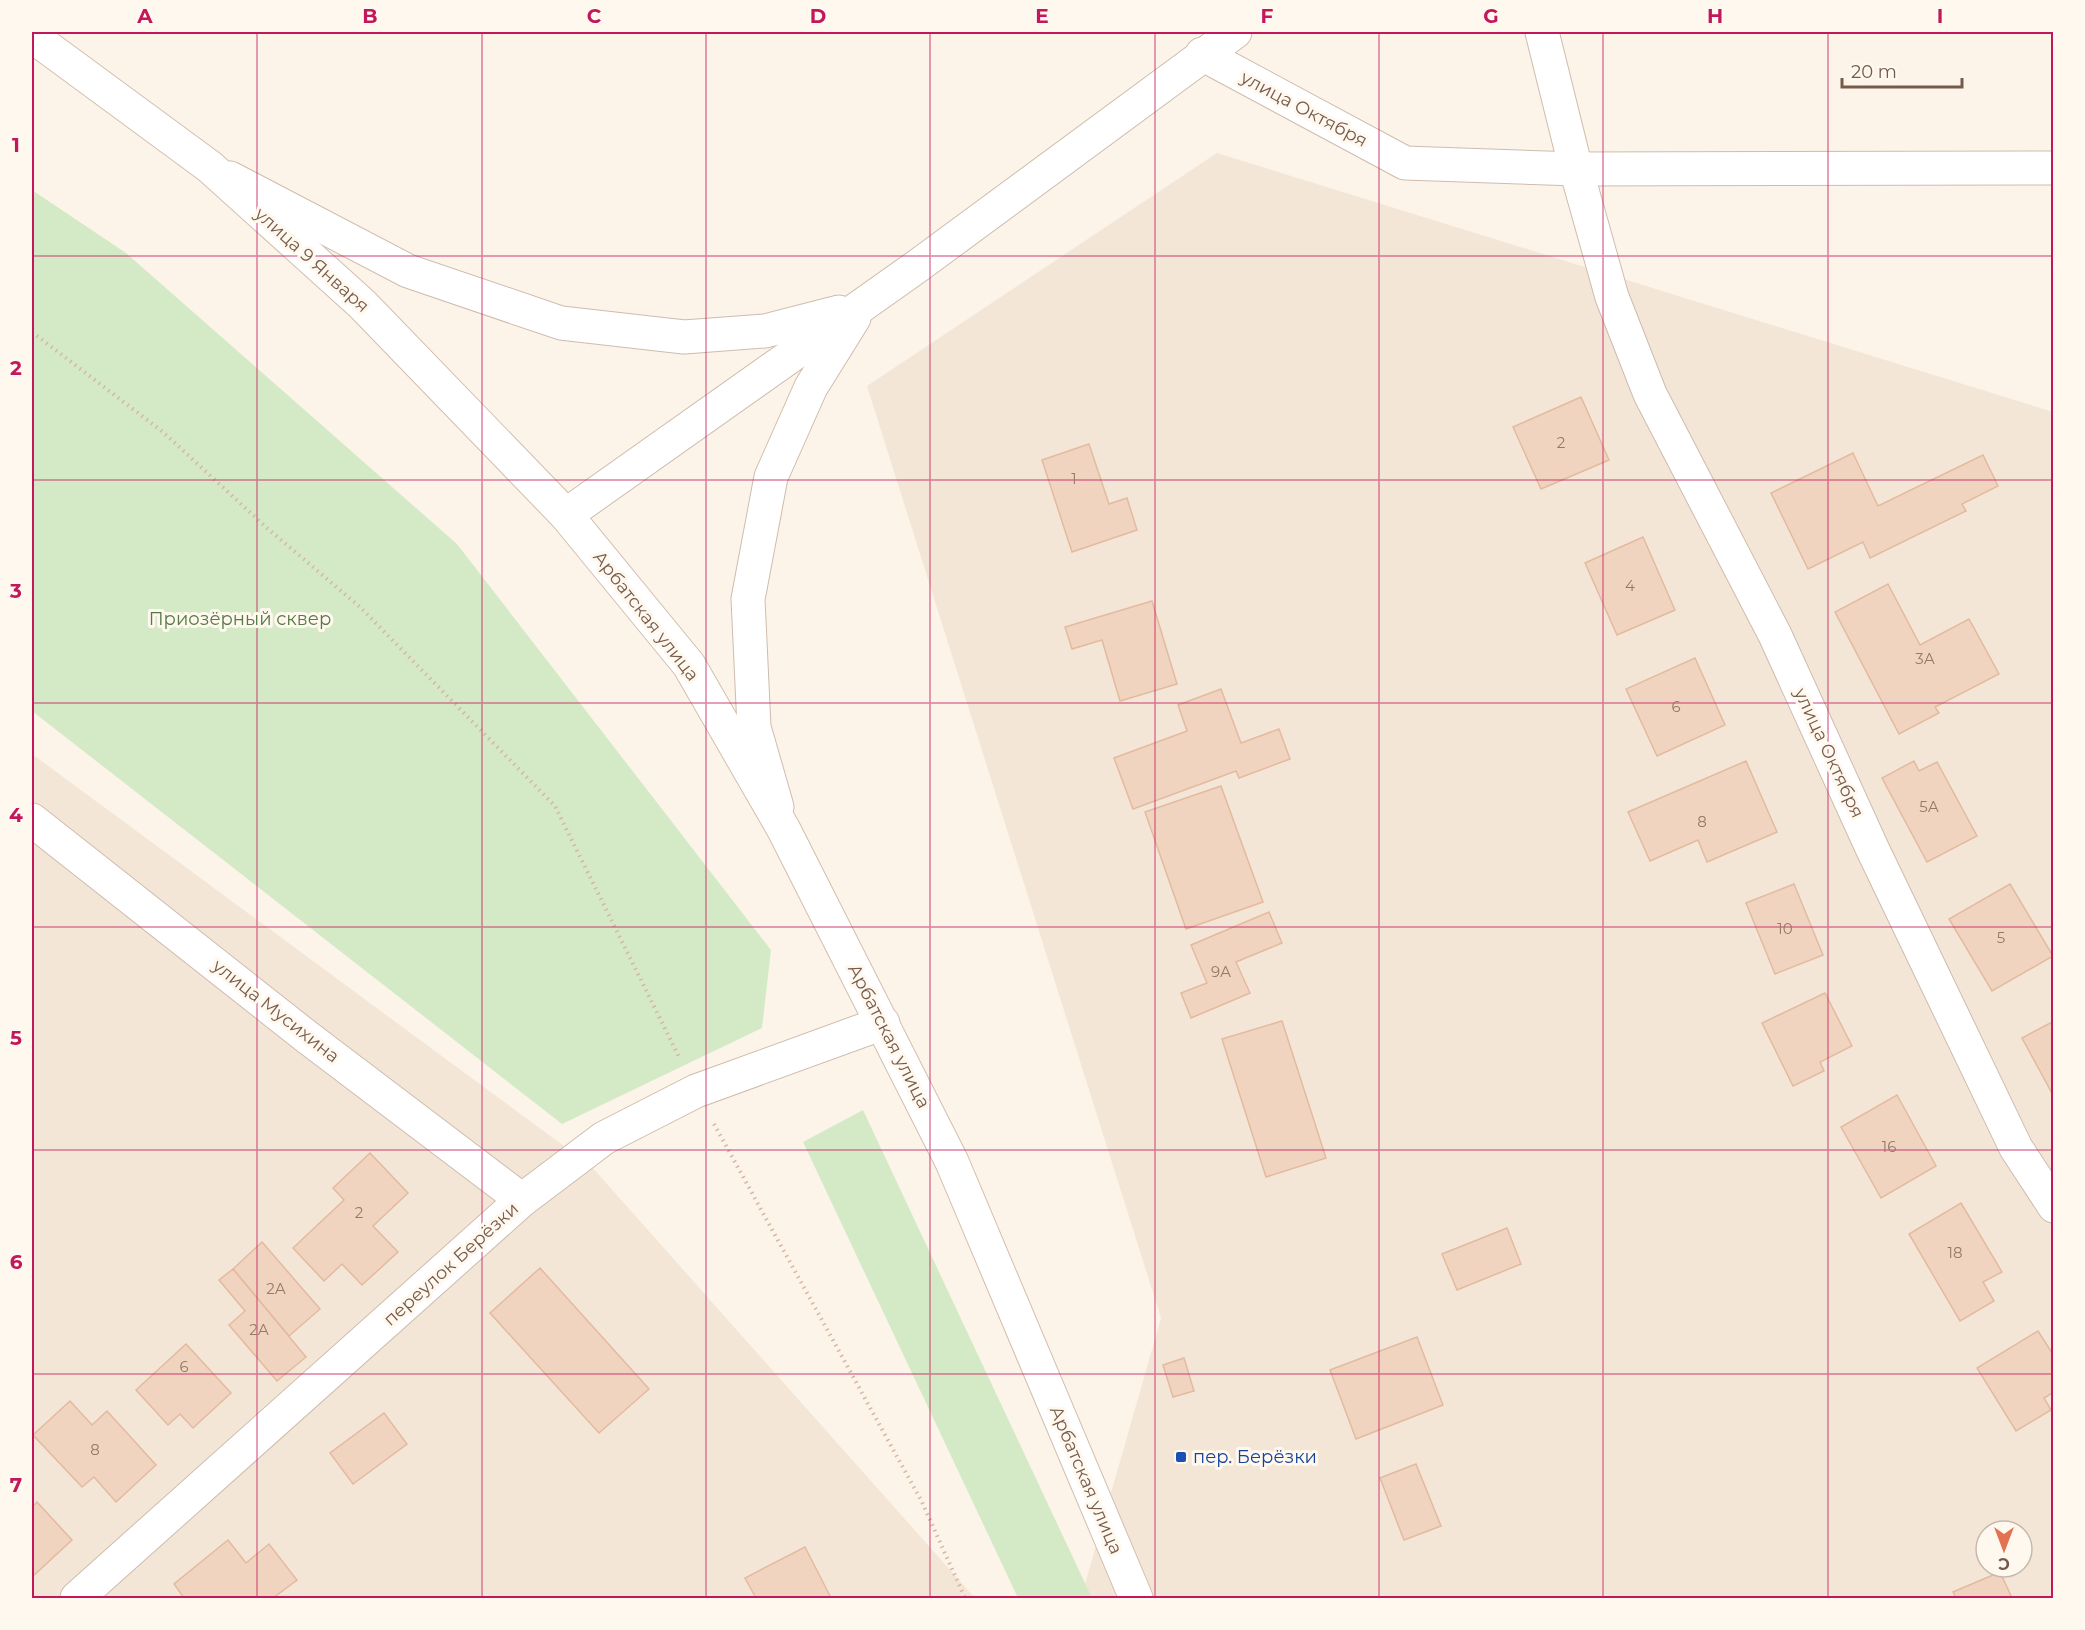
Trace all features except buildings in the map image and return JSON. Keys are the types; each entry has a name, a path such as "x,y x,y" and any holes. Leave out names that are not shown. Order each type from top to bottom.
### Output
{"street":[{"path":"566,515 861,306 1235,32"},
{"name":"улица Октября","path":"1542,32 1576,169 1612,297 1650,394 1775,635 1872,848 2016,1148 2054,1206"},
{"name":"улица 9 Января","path":"32,36 210,167 362,304 566,515"},
{"name":"улица Октября","path":"1202,54 1405,163 1576,169"},
{"path":"210,167 408,271 561,323 684,337 765,332 861,306"},
{"path":"1576,169 2054,168"},
{"path":"784,830 754,727 748,599 771,477 812,387 861,306"},
{"name":"Арбатская улица","path":"566,515 689,665 784,830 952,1162 1136,1599"},
{"name":"улица Мусихина","path":"32,820 307,1037 522,1200"},
{"name":"переулок Берёзки","path":"77,1599 522,1200 604,1138 696,1091 883,1023"}],"path":[{"path":"32,332 163,432 267,528 360,607 555,806 696,1091 922,1502 964,1599"}],"shaded area":[{"path":"1217,153 2053,412 2053,1598 1081,1598 1161,1318 867,386"},
{"path":"32,754 591,1166 975,1598 32,1598"}],"green space":[{"name":"Приозёрный сквер","path":"32,190 126,253 457,544 771,950 762,1028 562,1124 32,711"},
{"path":"863,1110 1092,1598 1018,1598 803,1142"}],"place":[{"name":"пер. Берёзки","path":"1181,1457"}]}
